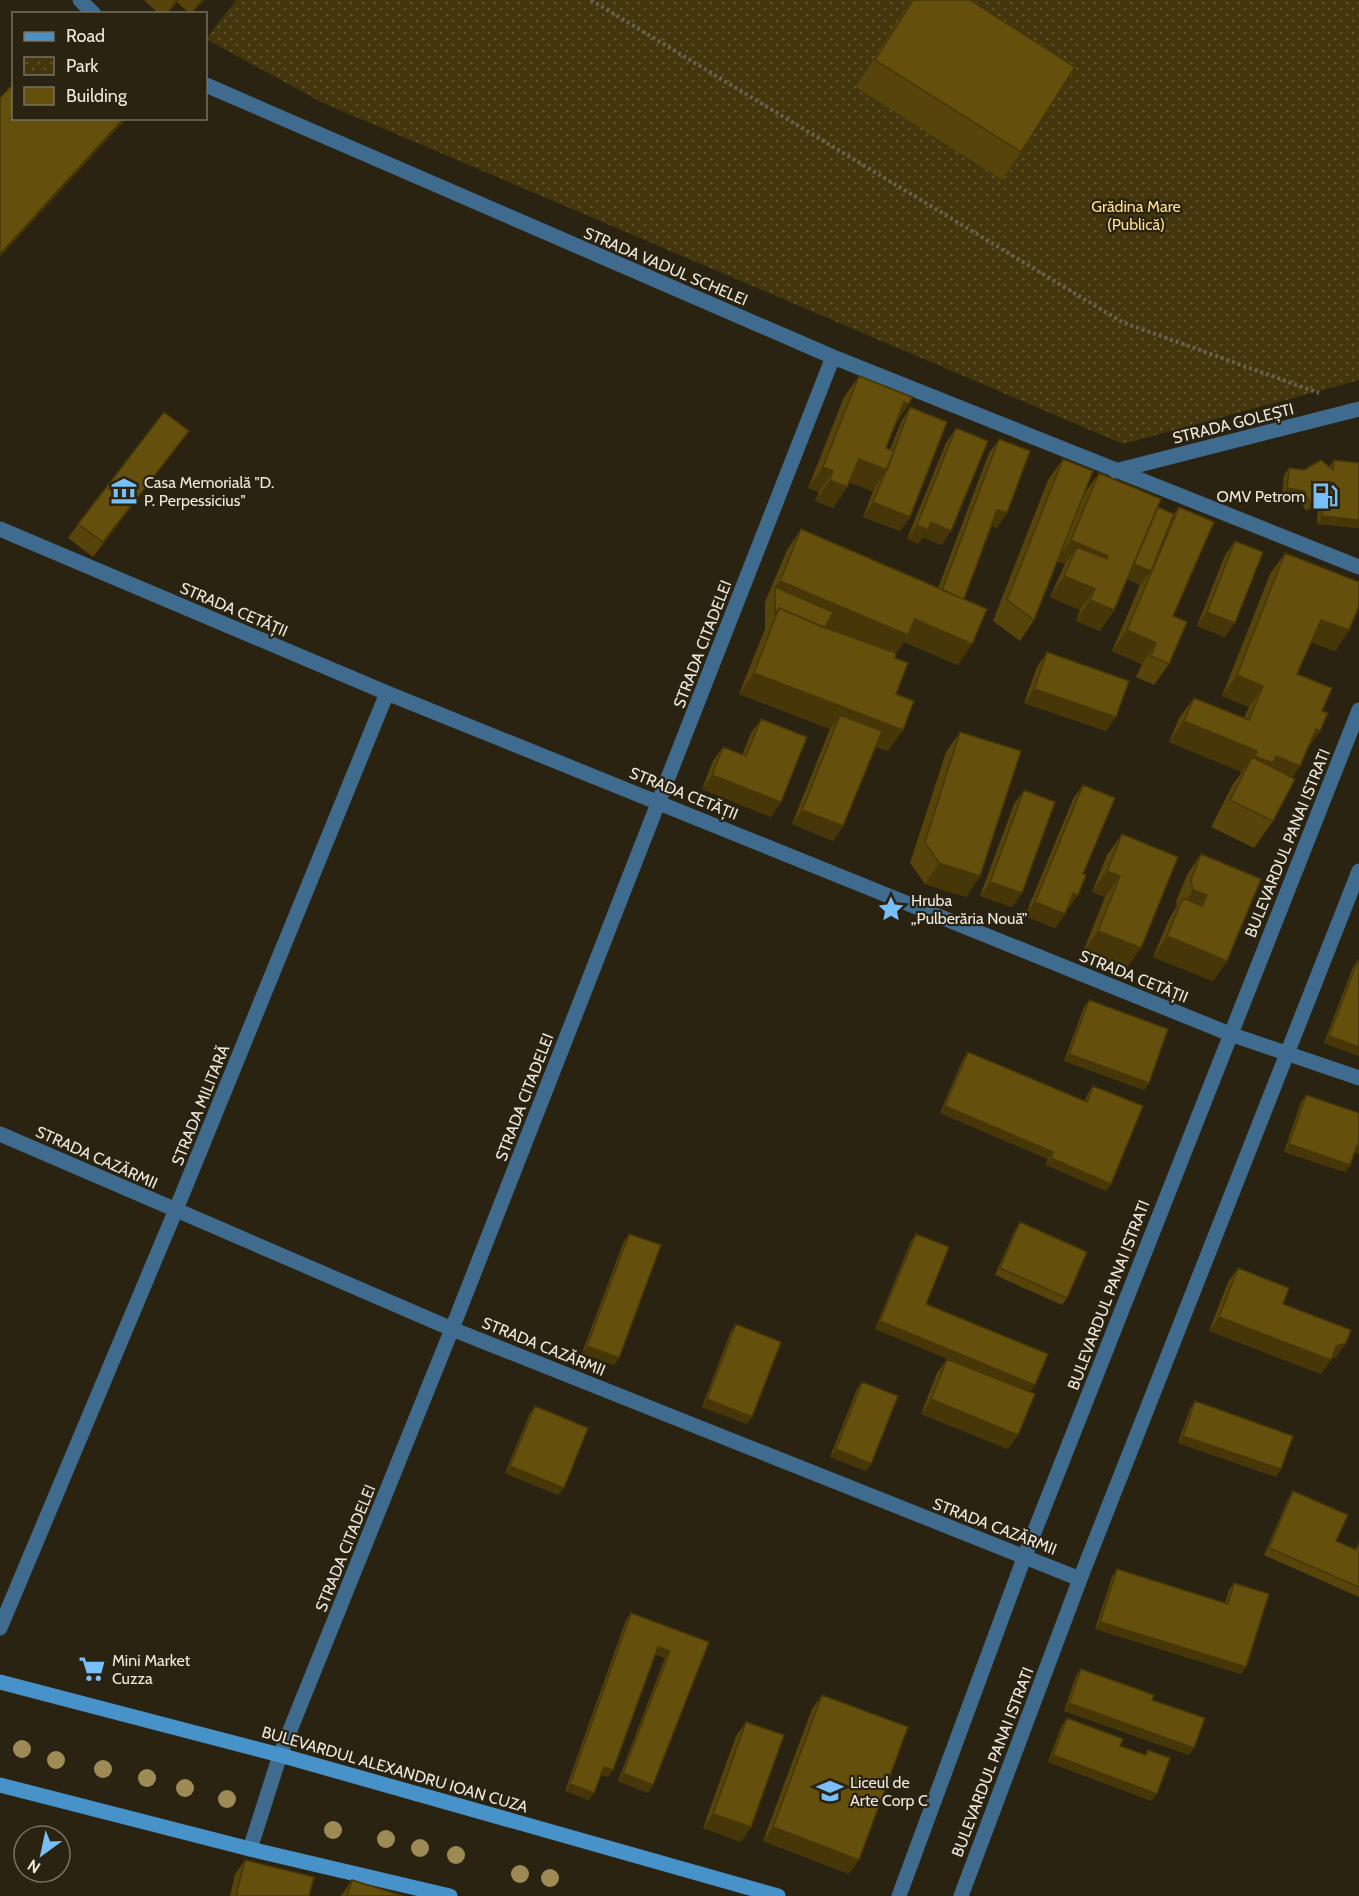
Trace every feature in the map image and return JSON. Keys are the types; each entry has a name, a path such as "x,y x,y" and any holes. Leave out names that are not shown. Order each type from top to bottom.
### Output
{"main road":[{"name":"BULEVARDUL ALEXANDRU IOAN CUZA","path":"0,1682 280,1755 778,1896"},
{"path":"0,1785 250,1849 450,1896"}],"street":[{"path":"80,0 92,12"},
{"name":"STRADA VADUL SCHELEI","path":"207,85 834,357 1359,567"},
{"name":"STRADA CITADELEI","path":"250,1849 280,1755 452,1329 834,357"},
{"name":"STRADA GOLEȘTI","path":"1115,471 1356,410"},
{"name":"STRADA CETĂȚII","path":"0,529 387,693 1230,1034 1359,1078"},
{"name":"STRADA MILITARĂ","path":"0,1624 175,1212 387,693"},
{"name":"BULEVARDUL PANAI ISTRATI","path":"899,1896 1024,1558 1359,710"},
{"name":"BULEVARDUL PANAI ISTRATI","path":"961,1896 1080,1579 1359,871"},
{"name":"STRADA CAZĂRMII","path":"0,1134 175,1212 452,1329 1080,1579"}],"path":[{"path":"591,0 1122,322 1313,390 1356,410"}],"green space":[{"name":"Grădina Mare (Publică)","path":"236,0 1359,0 1359,380 1123,444 321,102 207,38"}],"building":[{"path":"913,0 970,0 1075,67 1021,152 875,60"},
{"path":"12,85 12,120 122,120 0,254 0,98"},
{"path":"859,376 912,397 909,404 904,402 886,448 894,451 887,470 859,459 847,487 830,480 833,471 823,467"},
{"path":"910,407 947,422 910,517 873,502"},
{"name":"Casa Memorială \"D. P. Perpessicius\"","path":"164,412 189,431 103,542 78,524"},
{"path":"956,428 988,441 951,531 931,522 928,530 917,525"},
{"path":"999,439 1030,451 1007,513 997,510 964,599 942,590"},
{"path":"1063,459 1093,471 1034,620 1007,600"},
{"name":"OMV Petrom","path":"1321,460 1333,470 1334,460 1359,463 1359,520 1322,516 1323,498 1311,504 1304,491 1287,488 1289,468 1304,470"},
{"path":"1099,473 1161,499 1114,610 1090,600 1095,589 1064,576 1077,547 1107,559 1108,556 1071,540"},
{"path":"1158,507 1174,514 1151,571 1134,564"},
{"path":"1179,507 1214,522 1173,616 1187,622 1169,664 1151,656 1156,643 1127,630"},
{"path":"801,529 987,609 972,644 915,619 908,635 780,581"},
{"path":"1235,541 1263,552 1235,623 1207,612"},
{"path":"1285,553 1359,582 1359,606 1349,630 1321,620 1297,674 1332,688 1322,711 1328,713 1320,731 1316,729 1300,766 1276,756 1273,763 1255,756 1257,751 1184,721 1194,698 1249,720 1263,686 1237,675"},
{"path":"775,587 833,612 825,628 779,608 775,614"},
{"path":"779,608 896,653 895,658 908,663 896,694 914,701 903,730 754,673"},
{"path":"1047,652 1129,681 1116,717 1034,689"},
{"path":"840,715 882,731 843,826 802,810"},
{"path":"761,719 807,737 781,802 712,775 723,747 746,756"},
{"path":"960,732 1021,751 980,876 939,863 925,842"},
{"path":"1252,757 1295,779 1273,821 1230,800"},
{"path":"1083,785 1115,798 1083,874 1086,875 1078,895 1073,893 1065,914 1035,902"},
{"path":"1024,790 1055,802 1022,893 990,882"},
{"path":"1122,834 1178,857 1141,948 1098,931 1120,876 1107,871"},
{"path":"1201,854 1261,879 1227,961 1167,936 1183,898 1202,906 1207,895 1193,890 1191,880"},
{"path":"1359,960 1359,1047 1329,1036"},
{"path":"1089,1000 1168,1029 1149,1083 1069,1054"},
{"path":"968,1052 1087,1102 1093,1086 1143,1106 1111,1184 1051,1158 1053,1152 945,1106"},
{"path":"1306,1095 1359,1113 1359,1146 1357,1145 1350,1165 1289,1144"},
{"path":"1020,1222 1087,1252 1067,1298 1000,1268"},
{"path":"629,1234 661,1245 619,1358 587,1346"},
{"path":"916,1234 949,1247 926,1304 1048,1354 1035,1385 880,1321"},
{"path":"1238,1268 1289,1288 1283,1304 1351,1330 1346,1343 1336,1346 1331,1360 1219,1317"},
{"path":"736,1324 781,1342 752,1417 707,1399"},
{"path":"947,1359 1035,1394 1018,1435 931,1399"},
{"path":"862,1382 898,1396 871,1464 836,1449"},
{"path":"1195,1401 1293,1436 1281,1469 1183,1436"},
{"path":"535,1406 588,1428 564,1488 510,1466"},
{"path":"1293,1491 1348,1515 1336,1541 1356,1550 1359,1543 1359,1587 1269,1548"},
{"path":"1117,1569 1228,1604 1234,1583 1269,1594 1246,1667 1100,1622"},
{"path":"631,1613 709,1642 653,1785 623,1773 670,1651 658,1647 613,1770 604,1767 594,1793 570,1784"},
{"path":"1081,1669 1154,1695 1152,1700 1205,1718 1194,1748 1069,1703"},
{"name":"Liceul de Arte Corp C","path":"822,1695 908,1727 859,1860 773,1827"},
{"path":"1067,1718 1123,1739 1120,1746 1146,1755 1148,1750 1170,1758 1157,1794 1053,1755"},
{"path":"746,1722 784,1735 751,1827 713,1814"},
{"path":"245,1860 314,1877 309,1896 236,1896"},
{"path":"352,1880 403,1896 347,1896"}],"place":[{"name":"Casa Memorială \"D. P. Perpessicius\"","path":"124,491"},
{"name":"OMV Petrom","path":"1325,496"},
{"name":"Hruba „Pulberăria Nouă”","path":"891,909"},
{"name":"Mini Market Cuzza","path":"92,1669"},
{"name":"Liceul de Arte Corp C","path":"830,1791"}]}
